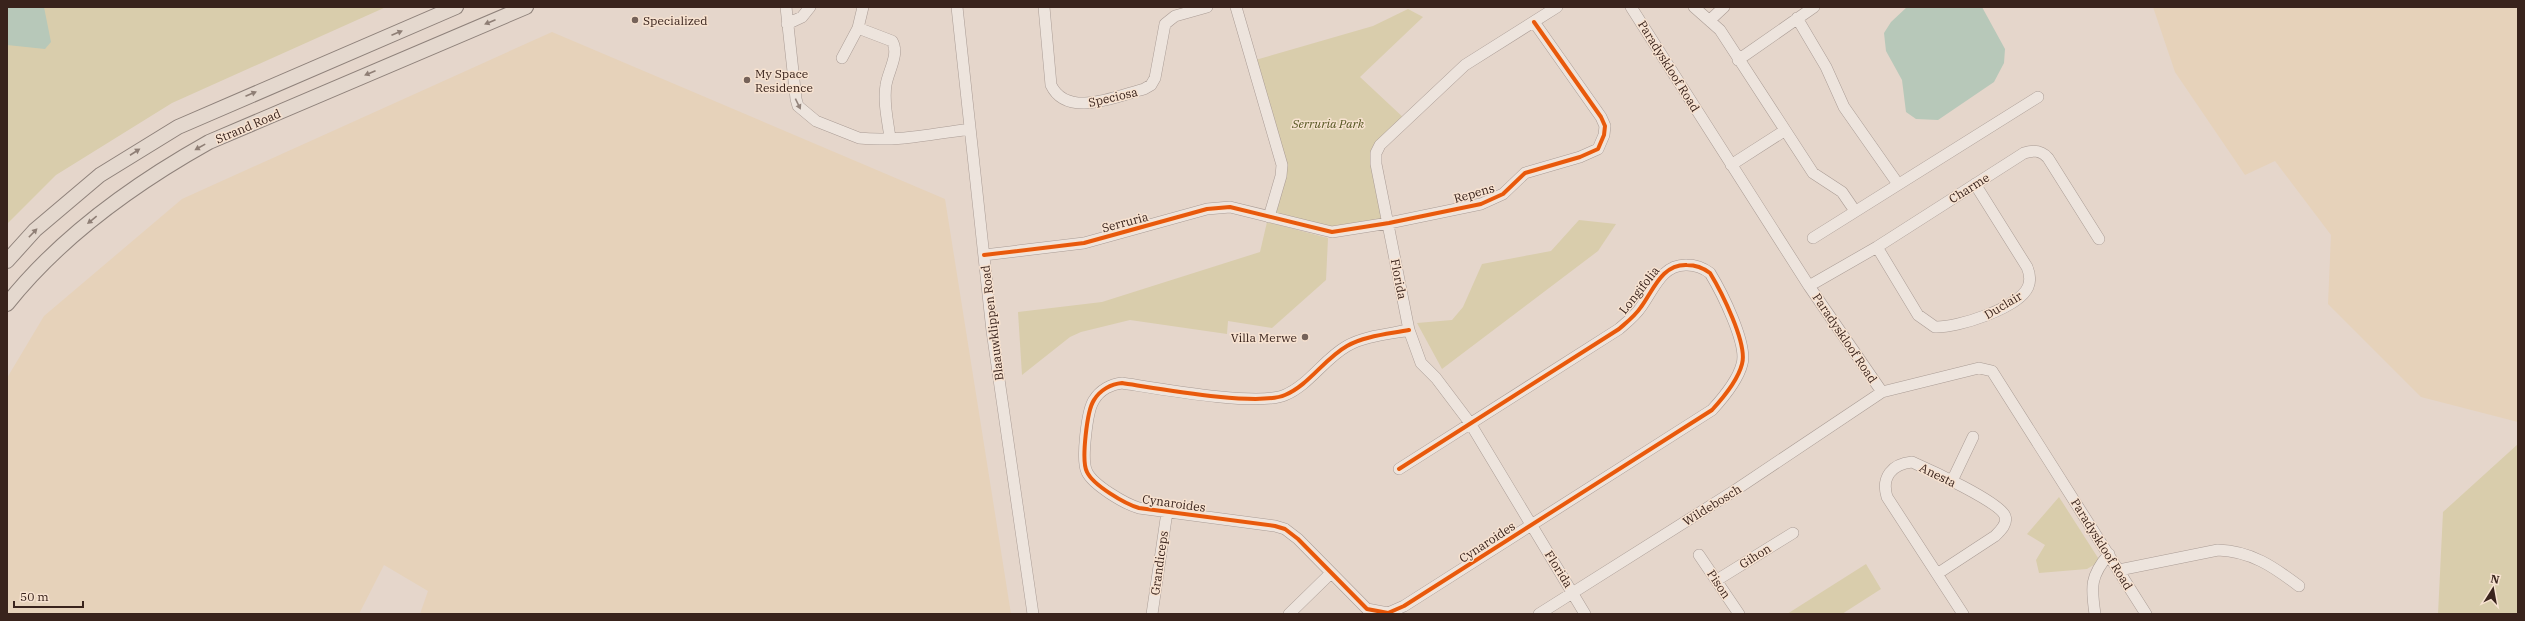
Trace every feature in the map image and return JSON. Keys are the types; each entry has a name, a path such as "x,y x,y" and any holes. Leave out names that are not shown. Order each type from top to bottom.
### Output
{"main road":[{"path":"7,262 36,230 100,175 178,127 456,7"},
{"name":"Strand Road","path":"7,304 54,252 159,170 209,142 526,7"}],"street":[{"path":"786,7 796,100 802,111 816,121 859,138 890,138 970,129"},
{"path":"787,24 802,17 810,7"},
{"path":"842,58 858,28 863,7"},
{"name":"Blaauwklippen Road","path":"957,7 984,255 1011,477 1033,614"},
{"name":"Speciosa","path":"1044,7 1051,85 1055,94 1062,99 1084,104 1144,89 1151,85 1155,78 1165,24 1175,16 1207,7"},
{"path":"1236,7 1282,164 1281,176 1269,217"},
{"name":"Florida","path":"1557,7 1465,65 1380,144 1376,153 1376,164 1389,223 1409,330 1421,363 1436,378 1470,423 1585,614"},
{"name":"Paradyskloof Road","path":"1631,7 1809,286 1882,392 1979,368 1992,372 2146,614"},
{"path":"1694,7 1720,30 1784,131 1813,173 1842,192 1855,211"},
{"path":"1710,20 1724,7"},
{"path":"1738,60 1814,7"},
{"path":"1797,18 1826,67 1844,106 1898,184"},
{"name":"Repens","path":"1269,217 1325,232 1389,223 1495,199 1526,173 1580,157 1598,149 1604,135 1604,126 1601,117 1534,22"},
{"path":"858,28 892,41 894,44 895,54 885,89 890,138"},
{"path":"1813,238 2038,97"},
{"path":"1732,165 1784,131"},
{"name":"Charme","path":"1809,286 1877,247 2024,153 2033,150 2041,152 2048,158 2099,239"},
{"name":"Duclair","path":"1877,247 1918,315 1935,327 1973,321 1987,316 2024,294 2030,281 2027,267 1975,184"},
{"name":"Serruria","path":"984,255 1084,243 1207,209 1230,207 1269,217"},
{"name":"Longifolia","path":"1399,469 1619,329 1640,308 1661,276 1670,267 1680,265 1702,267 1710,273 1716,283 1743,352 1742,364 1722,400 1703,416 1531,525"},
{"name":"Cynaroides","path":"1409,330 1348,346 1298,387 1285,395 1275,398 1249,400 1122,383 1106,389 1093,400 1084,457 1086,472 1097,483 1131,506 1275,526 1285,529 1298,539 1330,574 1367,609 1388,613 1404,606 1531,525"},
{"name":"Wildebosch","path":"1539,614 1734,491 1882,392"},
{"path":"1952,481 1973,437"},
{"name":"Anesta","path":"1937,574 1995,536 2002,530 2006,521 2001,509 1952,481 1912,462 1894,468 1886,476 1884,483 1887,497 1937,574 1963,614"},
{"name":"Grandiceps","path":"1152,614 1167,512"},
{"name":"Gihon","path":"1717,580 1793,533"},
{"path":"2119,570 2168,562 2218,550 2234,550 2261,560 2299,586"},
{"path":"2095,614 2094,578 2096,570 2109,554"},
{"name":"Pison","path":"1699,555 1739,614"},
{"path":"1289,614 1330,574"}],"shaded area":[{"path":"7,7 44,7 51,42 45,49 7,45"},
{"path":"1907,7 1982,7 2005,49 2004,63 1994,82 1938,120 1916,119 1906,112 1902,80 1886,51 1884,33 1891,22"},
{"path":"2153,7 2518,7 2518,422 2421,397 2328,304 2331,235 2275,161 2245,175 2175,72"},
{"path":"552,32 945,199 1011,614 420,614 428,591 384,565 359,614 7,614 7,378 44,316 182,199"}],"green space":[{"path":"7,7 386,7 172,103 56,175 7,224"},
{"name":"Serruria Park","path":"1408,9 1423,17 1360,77 1406,120 1376,153 1389,223 1332,232 1269,217 1281,176 1252,61 1373,26"},
{"path":"1579,220 1616,224 1598,251 1442,369 1417,323 1452,320 1463,307 1482,264 1551,251"},
{"path":"1267,222 1328,238 1326,280 1272,328 1228,321 1227,334 1130,320 1081,332 1070,337 1022,375 1018,312 1102,302 1260,252"},
{"path":"2518,444 2518,614 2438,614 2443,512"},
{"path":"2059,497 2100,561 2087,569 2039,573 2036,560 2045,545 2027,534"},
{"path":"1866,564 1881,589 1842,614 1787,614"}],"cycle path":[{"path":"984,255 1084,243 1207,209 1230,207 1332,232 1389,223 1481,204 1503,194 1525,173 1580,157 1598,149 1604,135 1605,126 1601,117 1534,22"},
{"path":"1399,469 1619,329 1639,310 1665,273 1678,266 1696,266 1710,273 1732,318 1741,344 1743,355 1742,364 1734,382 1712,410 1404,606 1388,613 1367,609 1298,539 1285,529 1275,526 1139,508 1126,503 1102,488 1090,477 1087,472 1085,466 1085,447 1087,424 1091,406 1096,396 1110,386 1122,383 1230,398 1272,398 1294,391 1339,351 1347,346 1361,340 1409,330"}],"place":[{"name":"Specialized","path":"635,20"},
{"name":"My Space Residence","path":"747,80"},
{"name":"Villa Merwe","path":"1305,337"}]}
